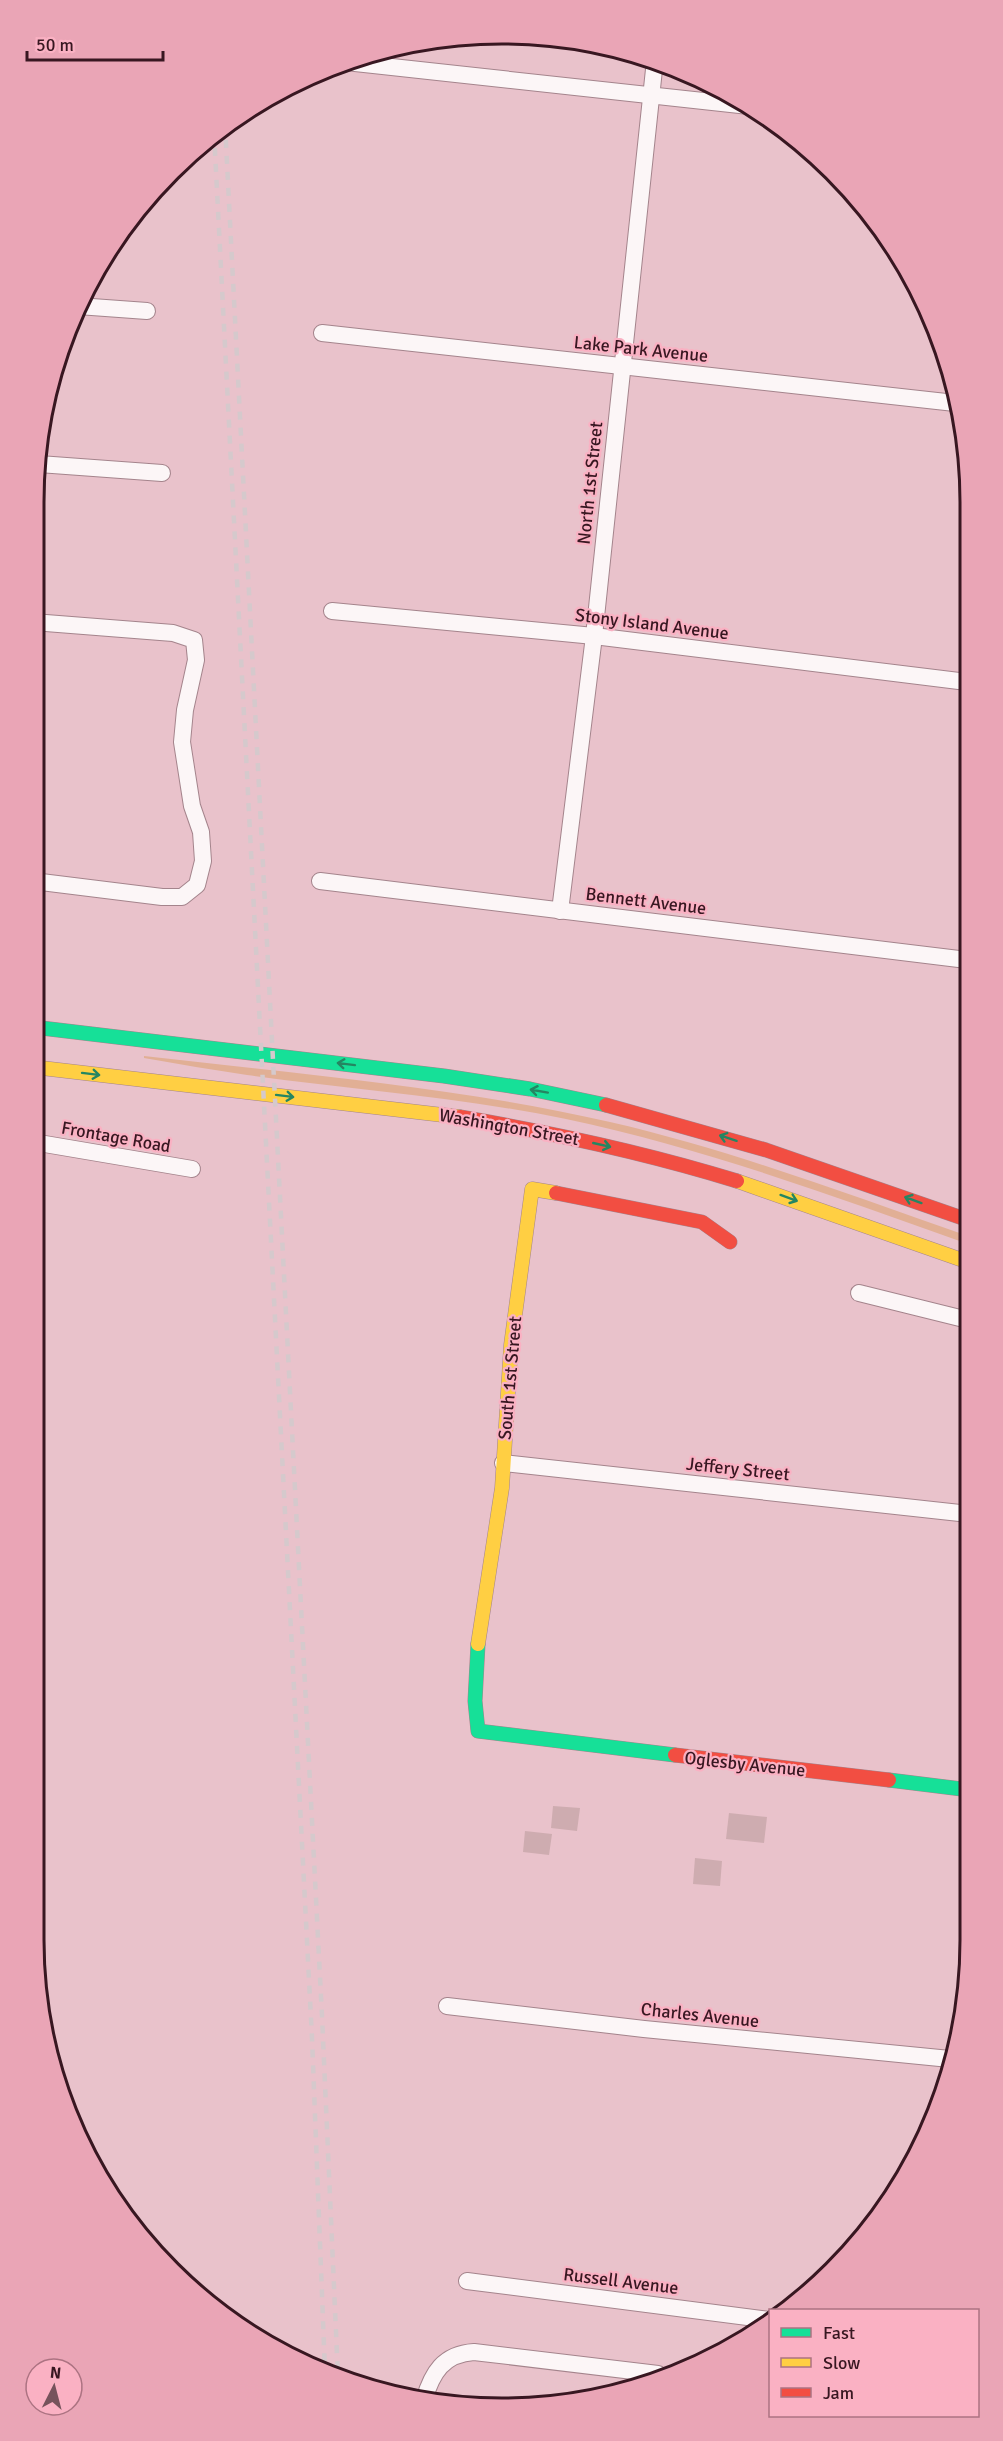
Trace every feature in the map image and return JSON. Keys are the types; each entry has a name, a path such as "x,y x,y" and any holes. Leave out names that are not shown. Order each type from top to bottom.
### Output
{"main road":[{"path":"44,1028 458,1077 558,1094 645,1114 717,1134 820,1167 960,1217"},
{"name":"Washington Street","path":"44,1068 442,1114 547,1131 679,1163 759,1187 960,1259"},
{"name":"South 1st Street","path":"521,1737 478,1731 475,1706 480,1619 502,1486 506,1395 532,1189 616,1203 702,1222 730,1242"},
{"name":"Oglesby Avenue","path":"521,1737 960,1789"}],"street":[{"path":"366,64 727,103"},
{"name":"North 1st Street","path":"560,911 594,636 654,70"},
{"path":"87,307 147,311"},
{"name":"Lake Park Avenue","path":"322,333 949,403"},
{"path":"45,464 162,473"},
{"name":"Stony Island Avenue","path":"332,611 594,636 960,681"},
{"path":"44,623 173,633 194,640 196,660 185,710 182,742 192,806 201,832 203,861 196,885 182,897 162,897 44,882"},
{"name":"Bennett Avenue","path":"320,881 960,959"},
{"name":"Frontage Road","path":"44,1144 192,1169"},
{"path":"859,1293 960,1318"},
{"name":"Jeffery Street","path":"503,1463 960,1513"},
{"name":"Charles Avenue","path":"447,2006 644,2029 944,2058"},
{"name":"Russell Avenue","path":"467,2281 759,2318"},
{"path":"426,2391 429,2381 437,2369 448,2360 463,2353 474,2352 649,2373"}],"shaded area":[{"path":"144,1056 436,1090 610,1122 701,1146 835,1189 960,1233 960,1241 819,1191 719,1159 566,1119 447,1099 247,1075 144,1058"}],"building":[{"path":"553,1806 580,1808 577,1831 551,1828"},
{"path":"729,1813 767,1817 764,1843 726,1839"},
{"path":"525,1831 552,1834 549,1855 523,1852"},
{"path":"695,1858 722,1861 720,1886 693,1884"}],"railway":[{"path":"226,136 322,2016 338,2367"},
{"path":"215,145 312,2038 325,2362"}],"traffic: fast":[{"path":"44,1028 444,1076 530,1089 606,1105"},
{"path":"478,1644 475,1701 478,1731 675,1755"},
{"path":"889,1780 960,1789"}],"traffic: slow":[{"path":"44,1068 460,1117"},
{"path":"737,1181 960,1259"},
{"path":"478,1644 502,1488 511,1345 532,1189 556,1193"}],"traffic: jam":[{"path":"606,1105 766,1150 960,1217"},
{"path":"460,1117 600,1144 737,1181"},
{"path":"556,1193 702,1222 730,1242"},
{"path":"675,1755 889,1780"}]}
